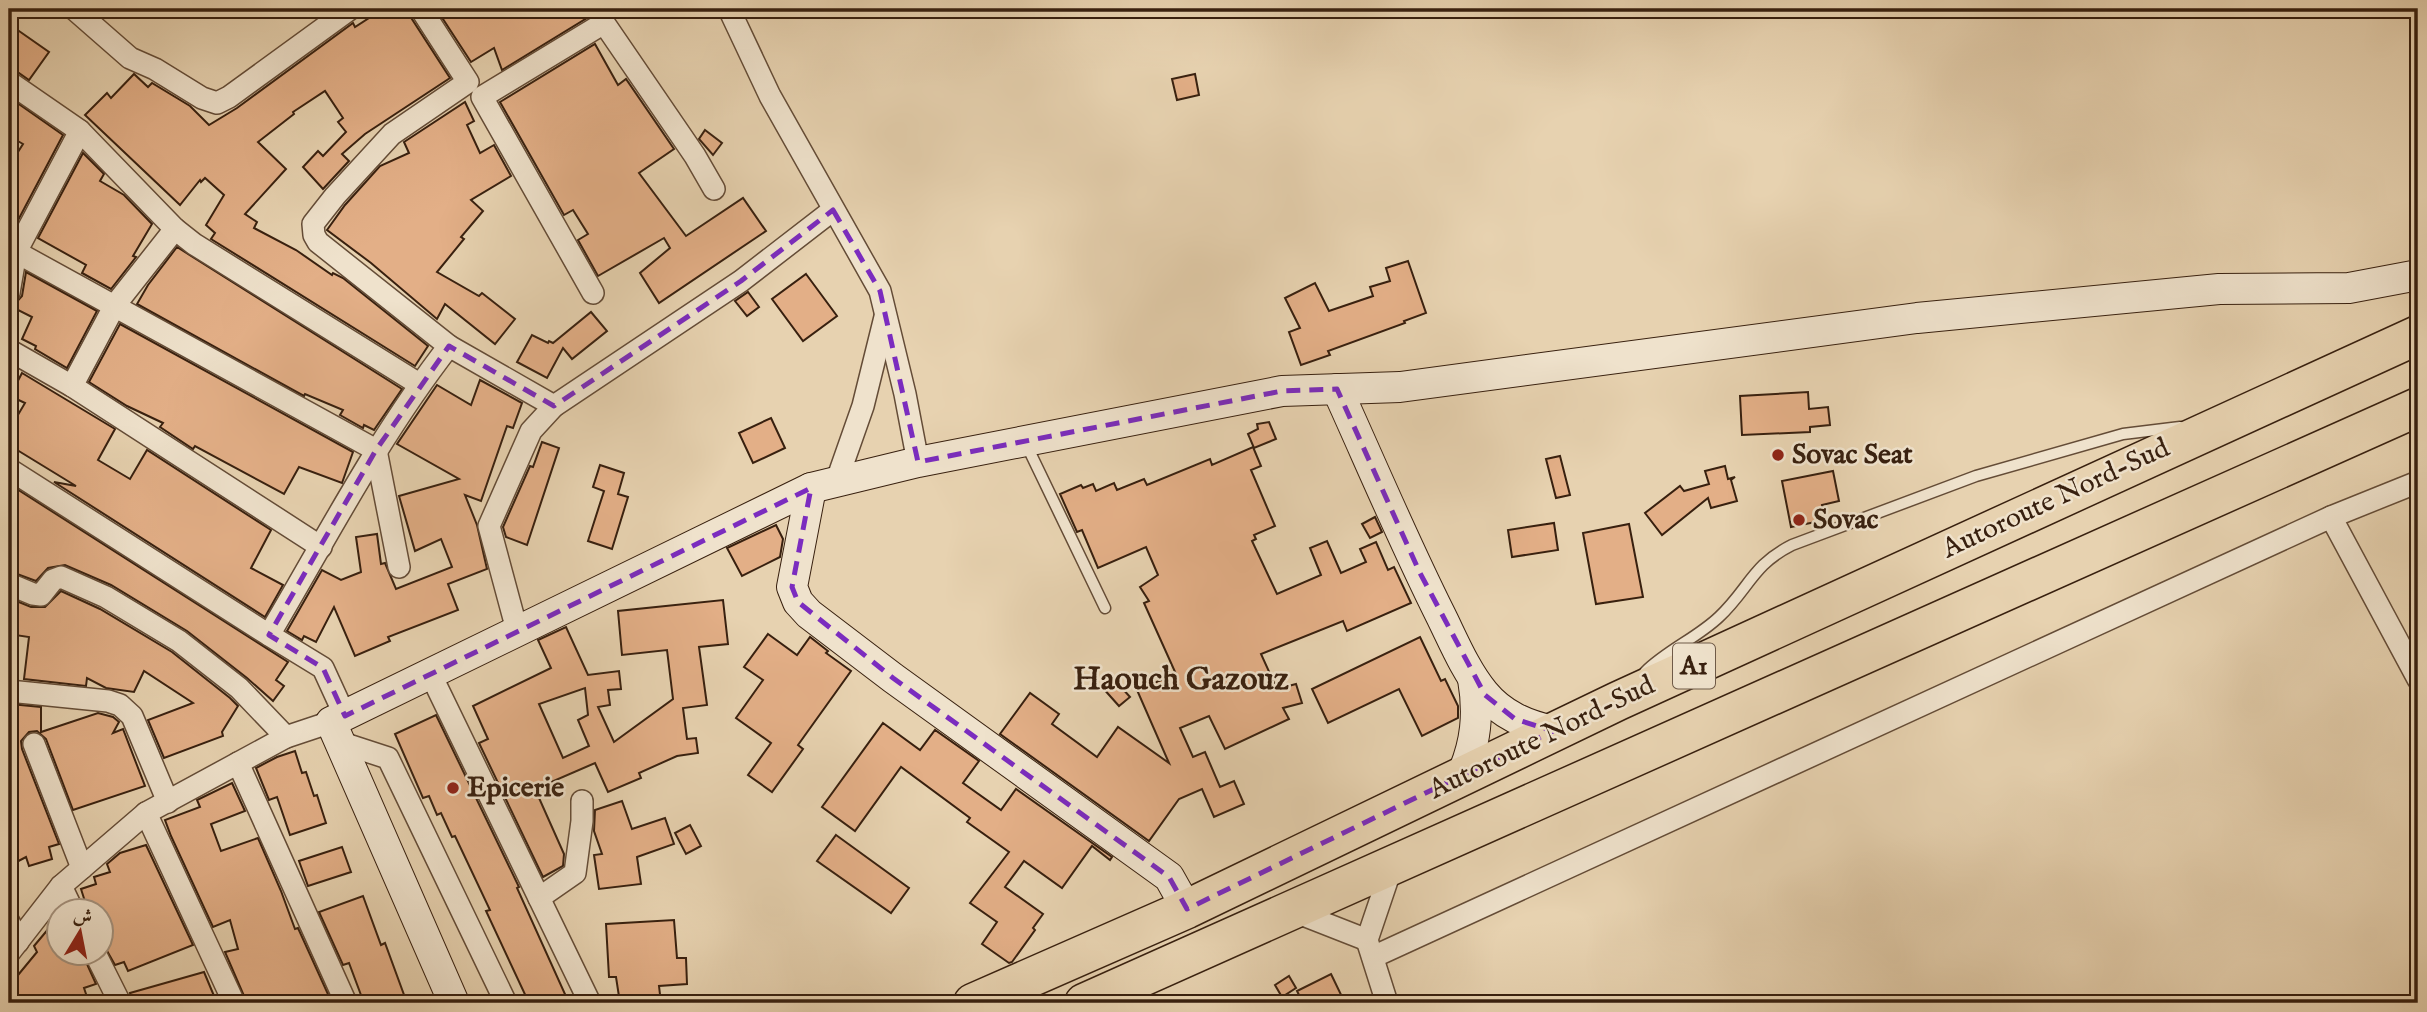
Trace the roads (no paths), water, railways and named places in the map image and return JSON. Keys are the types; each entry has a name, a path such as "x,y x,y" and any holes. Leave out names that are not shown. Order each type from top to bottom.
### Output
{"highway":[{"name":"Autoroute Nord-Sud","path":"972,1003 1187,909 1553,731 2418,335"},
{"name":"Autoroute Nord-Sud","path":"1084,1003 2418,407"}],"street":[{"path":"74,9 130,58 216,103 229,97 350,9"},
{"path":"729,9 770,96 875,281 905,394 918,462"},
{"path":"429,12 593,293"},
{"path":"554,406 449,346 318,242 313,224 392,134 604,23 695,156 714,189"},
{"path":"10,84 80,131 194,244 419,384"},
{"path":"9,293 13,252 80,131"},
{"path":"517,630 489,526 531,431 554,406 741,281 833,210"},
{"path":"72,386 115,305 176,229"},
{"path":"13,252 115,305 376,450 399,566"},
{"path":"14,948 61,886 146,813 286,737 339,727 430,673 824,484 918,462 1272,392 1400,387 1917,318 2198,290 2348,288 2418,275"},
{"path":"886,315 863,406 824,484 792,587 797,602 893,678 1169,877 1187,909"},
{"path":"269,635 376,450 419,384 449,346"},
{"path":"9,350 72,386 321,547"},
{"path":"1337,389 1420,573 1473,679 1485,695 1507,714 1534,727 1553,731"},
{"path":"9,470 323,668 339,727 454,1003"},
{"path":"1370,948 2331,517 2418,482"},
{"path":"2331,517 2418,679"},
{"path":"9,584 41,595 53,580 61,578 106,597 179,641 239,688 286,737"},
{"path":"430,673 590,1003"},
{"path":"1462,775 1475,738 1477,718 1473,679"},
{"path":"9,691 108,701 120,705 132,716 168,802"},
{"path":"339,727 388,758 506,1003"},
{"path":"34,744 82,868"},
{"path":"238,763 346,1003"},
{"path":"539,898 575,873 582,801"},
{"path":"146,813 234,1003"},
{"path":"1387,1003 1370,948 1392,866"},
{"path":"61,886 66,897"},
{"path":"1293,911 1306,914 1370,948"},
{"path":"9,922 14,948"},
{"path":"102,967 120,1003"}],"lane":[{"path":"1618,701 1655,663 1718,618 1766,560 1792,545 1976,476 2091,442 2149,430 2224,422"},
{"path":"1024,442 1105,608"}],"place":[{"name":"Sovac Seat","path":"1778,455"},
{"name":"Sovac","path":"1799,520"},
{"name":"Epicerie","path":"453,788"}],"district":[{"name":"Haouch Gazouz","path":"1181,680"}]}
